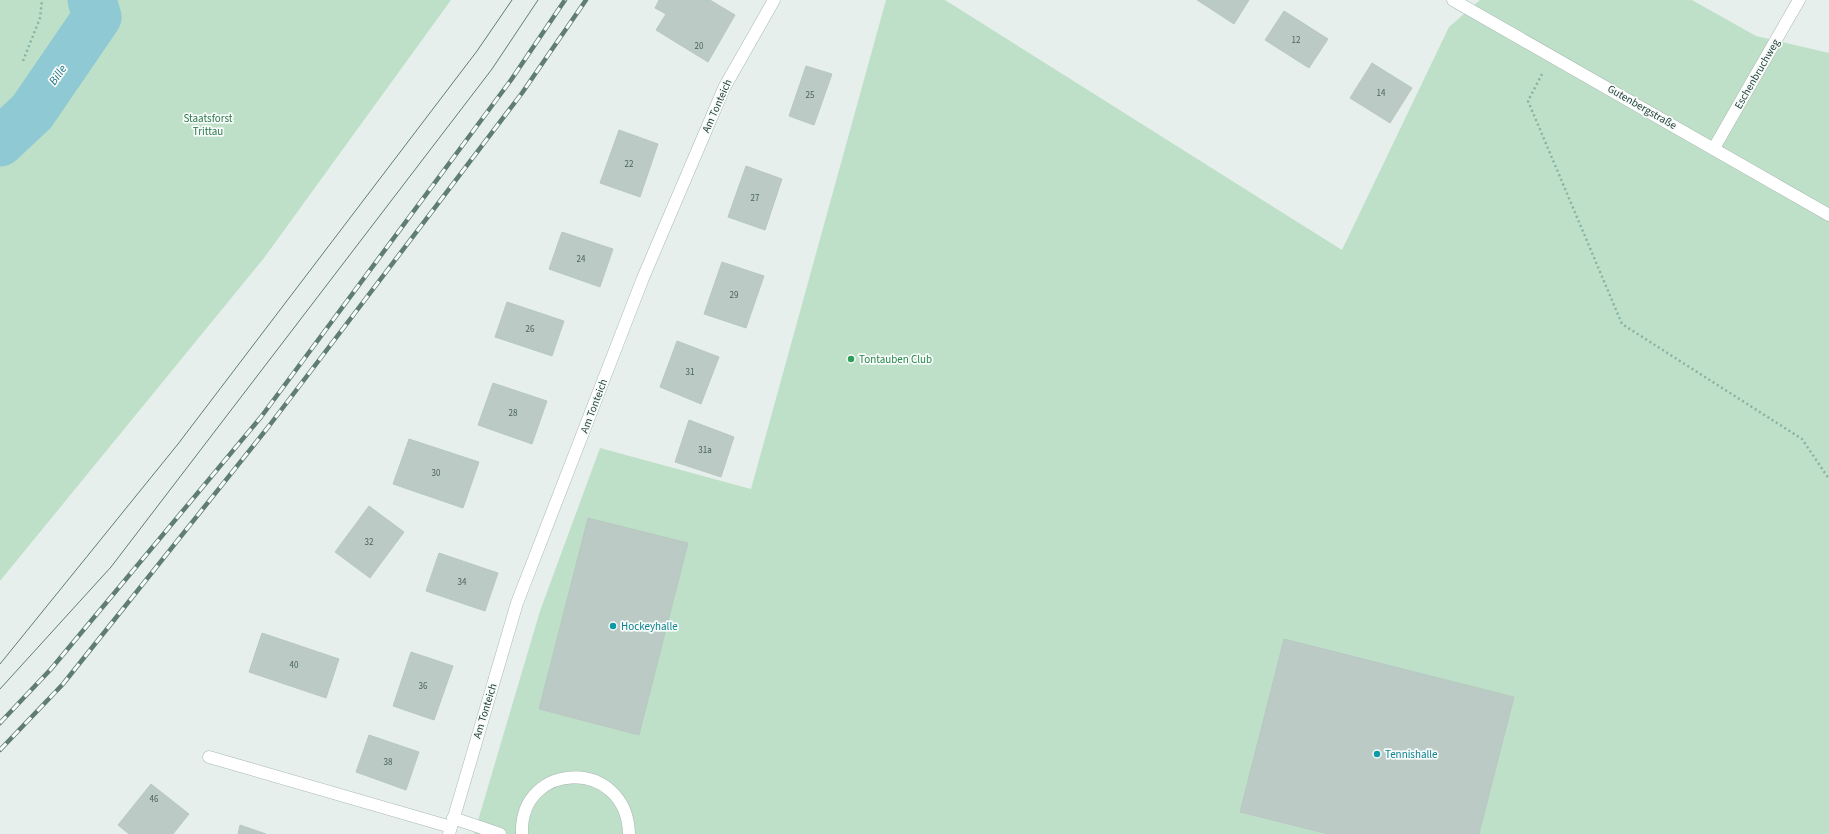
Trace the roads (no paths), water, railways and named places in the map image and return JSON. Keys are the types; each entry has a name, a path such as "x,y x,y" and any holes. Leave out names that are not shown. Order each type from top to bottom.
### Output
{"street":[{"name":"Am Tonteich","path":"451,826 518,603 643,278 724,88 774,0"},
{"name":"Gutenbergstraße","path":"1454,0 1829,215"},
{"name":"Eschenbruchweg","path":"1714,148 1799,0"},
{"path":"209,757 451,826 500,834"},
{"path":"522,834 522,824 527,806 538,791 553,781 571,776 589,778 606,786 619,798 627,815 629,834"}],"waterway":[{"name":"Bille","path":"0,142 32,112 97,17 92,0"}],"tram line":[{"path":"0,664 178,444 477,51 512,0"},
{"path":"0,689 111,567 492,69 538,0"}],"railway":[{"path":"0,723 51,669 261,417 511,80 565,0"},
{"path":"0,750 63,684 269,426 522,93 586,0"}],"place":[{"name":"Tontauben Club","path":"851,359"},
{"name":"Hockeyhalle","path":"613,626"},
{"name":"Tennishalle","path":"1377,754"}],"park label":[{"name":"Staatsforst Trittau","path":"208,124"}]}
